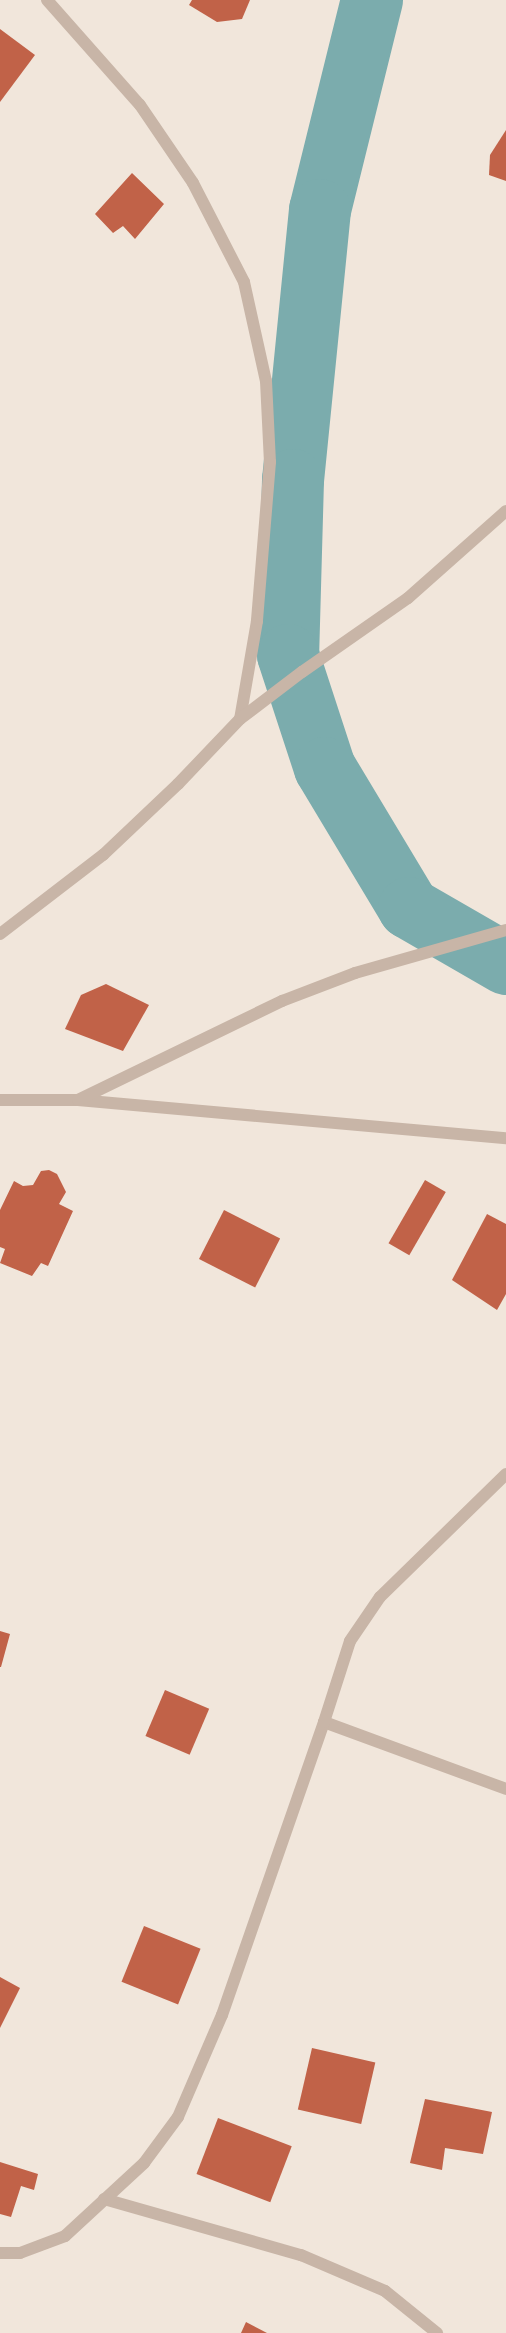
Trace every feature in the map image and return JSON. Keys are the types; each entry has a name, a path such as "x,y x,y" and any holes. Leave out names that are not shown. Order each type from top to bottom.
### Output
{"street":[{"path":"46,0 140,105 193,183 244,282 266,381 270,462 258,621 240,719"},
{"path":"0,934 103,855 178,784 240,719 302,672 408,598 506,511"},
{"path":"78,1100 282,1001 355,972 506,930"},
{"path":"0,1100 78,1100 506,1138"},
{"path":"0,2253 20,2253 65,2236 144,2163 178,2117 222,2015 324,1722 350,1641 380,1597 506,1474"},
{"path":"324,1722 506,1789"},
{"path":"104,2199 301,2255 385,2291 437,2333"}],"building":[{"path":"192,0 250,0 242,19 217,22 189,5"},
{"path":"0,29 35,55 0,102"},
{"path":"506,130 506,181 489,175 490,155"},
{"path":"132,173 164,204 135,239 123,226 113,233 95,214"},
{"path":"106,984 149,1005 123,1051 65,1029 81,995"},
{"path":"49,1170 57,1174 66,1192 59,1204 73,1211 48,1266 41,1263 32,1276 0,1263 5,1249 0,1247 0,1210 14,1181 23,1186 33,1185 41,1171"},
{"path":"425,1180 446,1192 409,1255 388,1243"},
{"path":"224,1210 280,1239 255,1288 199,1259"},
{"path":"487,1214 506,1224 506,1294 497,1310 452,1280"},
{"path":"0,1631 10,1634 1,1667 0,1667"},
{"path":"165,1690 209,1709 190,1755 145,1736"},
{"path":"144,1926 201,1949 178,2004 122,1982"},
{"path":"0,1977 20,1988 0,2028"},
{"path":"312,2048 375,2063 361,2124 298,2109"},
{"path":"425,2099 492,2112 483,2154 445,2148 442,2170 410,2163"},
{"path":"218,2118 292,2146 270,2202 196,2174"},
{"path":"0,2162 38,2174 34,2190 21,2186 11,2217 0,2214"},
{"path":"246,2322 267,2333 241,2333"}],"waterway":[{"path":"372,0 320,210 293,480 288,655 325,768 409,908 506,964"}]}
